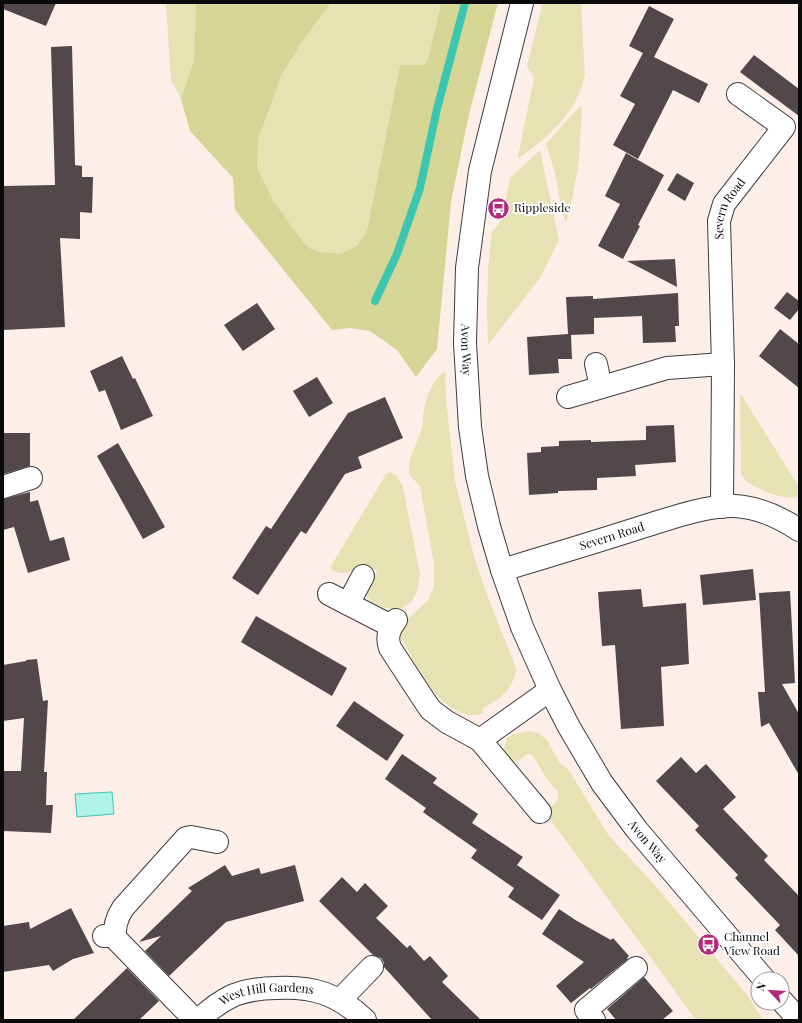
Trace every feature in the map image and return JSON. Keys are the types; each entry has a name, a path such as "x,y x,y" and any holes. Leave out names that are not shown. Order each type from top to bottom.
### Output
{"street":[{"name":"Avon Way","path":"522,3 480,171 467,268 465,369 470,427 477,476 489,526 502,570 522,627 550,690 569,727 602,783 637,830 757,971"},
{"name":"Severn Road","path":"722,507 723,364 719,225 721,213 727,200 784,127 738,94"},
{"path":"596,364 601,387"},
{"path":"568,397 667,368 723,364"},
{"path":"3,487 31,478"},
{"name":"Severn Road","path":"502,570 682,515 722,507 738,506 751,509 774,516 799,530"},
{"path":"363,576 338,599 394,623 388,636 390,648 426,704 431,710 447,722 480,740 540,812"},
{"path":"480,740 550,690"},
{"path":"195,1020 110,937 115,929 118,916 123,908 186,838 190,837 217,842"},
{"path":"340,1000 372,967"},
{"path":"591,1019 586,1010 636,968"},
{"name":"West Hill Gardens","path":"199,1020 219,1003 246,991 256,989 300,988 319,991 340,1000 357,1012 365,1020"},
{"path":"790,1010 799,1020"}],"shaded area":[{"path":"166,3 196,3 194,61 181,99 171,80"},
{"path":"331,3 441,3 428,59 424,65 400,65 367,230 357,246 340,254 314,250 309,248 304,243 274,202 257,167 258,140 282,74 302,42"},
{"path":"543,3 581,3 585,76 581,90 575,102 560,123 541,141 519,158 534,78 527,66"},
{"path":"582,106 579,161 572,200 566,222 562,212 555,173 546,144 579,107"},
{"path":"540,150 559,240 540,278 488,345 488,267 492,232 502,220 510,178"},
{"path":"445,372 446,399 455,481 474,556 486,592 516,668 513,681 505,692 494,702 482,708 484,714 478,715 465,714 442,701 419,670 401,637 400,631 404,623 428,600 434,585 434,563 420,487 411,477 409,472 409,464 422,428 423,412 426,400 434,383 441,374"},
{"path":"741,394 799,487 799,496 788,497 766,492 753,486 745,480 741,473"},
{"path":"390,472 397,476 403,487 420,574 414,597 410,603 399,609 390,609 374,603 367,596 366,590 377,574 376,570 360,564 348,573 340,573 332,570 331,566 386,474"},
{"path":"529,731 538,733 547,740 560,764 567,768 609,836 653,883 748,996 750,999 750,1011 757,1011 763,1020 696,1020 550,819 548,809 557,801 558,793 534,758 531,754 528,754 514,763 503,752 507,738 513,734"}],"green space":[{"path":"196,3 331,3 302,42 282,74 258,140 257,167 274,202 304,243 309,248 314,250 340,254 357,246 367,230 400,65 424,65 428,59 441,3 498,3 469,114 451,202 437,349 416,377 397,350 370,331 350,328 332,330 235,210 233,178 190,131 181,99 194,61"}],"water":[{"path":"112,792 114,814 77,817 75,794"}],"building":[{"path":"3,3 56,3 46,26 3,9"},
{"path":"649,6 674,19 654,57 708,84 699,103 673,90 638,159 613,145 635,104 620,96 643,53 629,46"},
{"path":"72,46 75,165 82,166 82,177 93,177 92,213 80,212 80,239 60,238 65,327 3,330 3,186 55,185 51,47"},
{"path":"754,55 799,89 799,116 740,72"},
{"path":"626,153 664,175 638,225 640,226 623,259 598,246 620,204 605,196"},
{"path":"677,173 694,183 685,201 667,190"},
{"path":"675,259 677,287 627,261"},
{"path":"787,292 799,301 799,309 790,320 774,308"},
{"path":"678,293 679,326 675,326 676,342 643,343 642,316 594,318 594,334 571,335 572,359 558,359 559,373 529,375 527,337 568,334 566,297 593,296 593,299"},
{"path":"257,303 275,329 243,351 224,325"},
{"path":"780,329 799,344 799,388 759,356"},
{"path":"122,356 133,379 135,378 153,416 121,430 105,390 99,392 90,371"},
{"path":"317,377 333,403 309,417 293,391"},
{"path":"385,397 403,438 358,457 362,468 345,474 306,534 301,531 258,595 232,578 266,526 271,529 348,413"},
{"path":"674,425 676,462 635,465 636,476 597,478 597,490 558,491 558,493 529,495 527,453 541,452 541,447 559,446 559,441 591,440 591,442 646,440 646,426"},
{"path":"3,433 30,433 30,466 3,474"},
{"path":"118,443 165,527 143,539 97,456"},
{"path":"30,492 30,502 38,500 50,541 64,537 70,560 28,573 14,527 3,530 3,499"},
{"path":"753,569 756,600 703,605 700,575"},
{"path":"641,589 643,607 686,603 689,664 661,667 664,726 621,729 615,645 602,646 598,592"},
{"path":"790,591 795,683 782,684 799,714 799,775 769,723 761,727 758,692 765,692 759,593"},
{"path":"256,616 347,668 332,696 241,642"},
{"path":"37,659 43,701 48,700 44,772 47,772 46,805 53,805 51,833 3,831 3,771 21,771 24,718 3,721 3,665"},
{"path":"354,701 404,735 387,761 336,726"},
{"path":"402,754 437,778 433,783 478,814 472,823 523,857 517,865 560,895 542,920 508,897 514,888 471,858 477,850 423,812 426,808 385,779"},
{"path":"681,757 696,773 706,764 736,797 723,809 768,856 764,860 799,896 799,956 775,930 780,925 735,878 738,875 695,830 699,826 656,781"},
{"path":"225,865 232,876 259,868 261,874 295,865 304,901 226,922 169,976 145,951 161,936 139,942 192,891 188,888"},
{"path":"342,877 357,892 365,883 388,906 376,918 407,948 410,945 424,961 430,956 448,976 442,982 481,1020 432,1020 384,967 384,963 381,958 373,955 319,901"},
{"path":"71,908 94,953 73,959 53,971 49,965 3,972 3,926 29,922 30,929"},
{"path":"559,909 611,940 613,938 629,956 627,958 628,959 591,989 590,988 571,1003 556,986 584,962 542,934"},
{"path":"127,968 159,1001 139,1020 73,1020"},
{"path":"644,977 673,1011 662,1020 616,1020 607,1009"}],"waterway":[{"path":"375,301 397,254 420,188 437,109 465,3"}],"place":[{"name":"Rippleside","path":"499,208"},
{"name":"Channel View Road","path":"709,944"}]}
